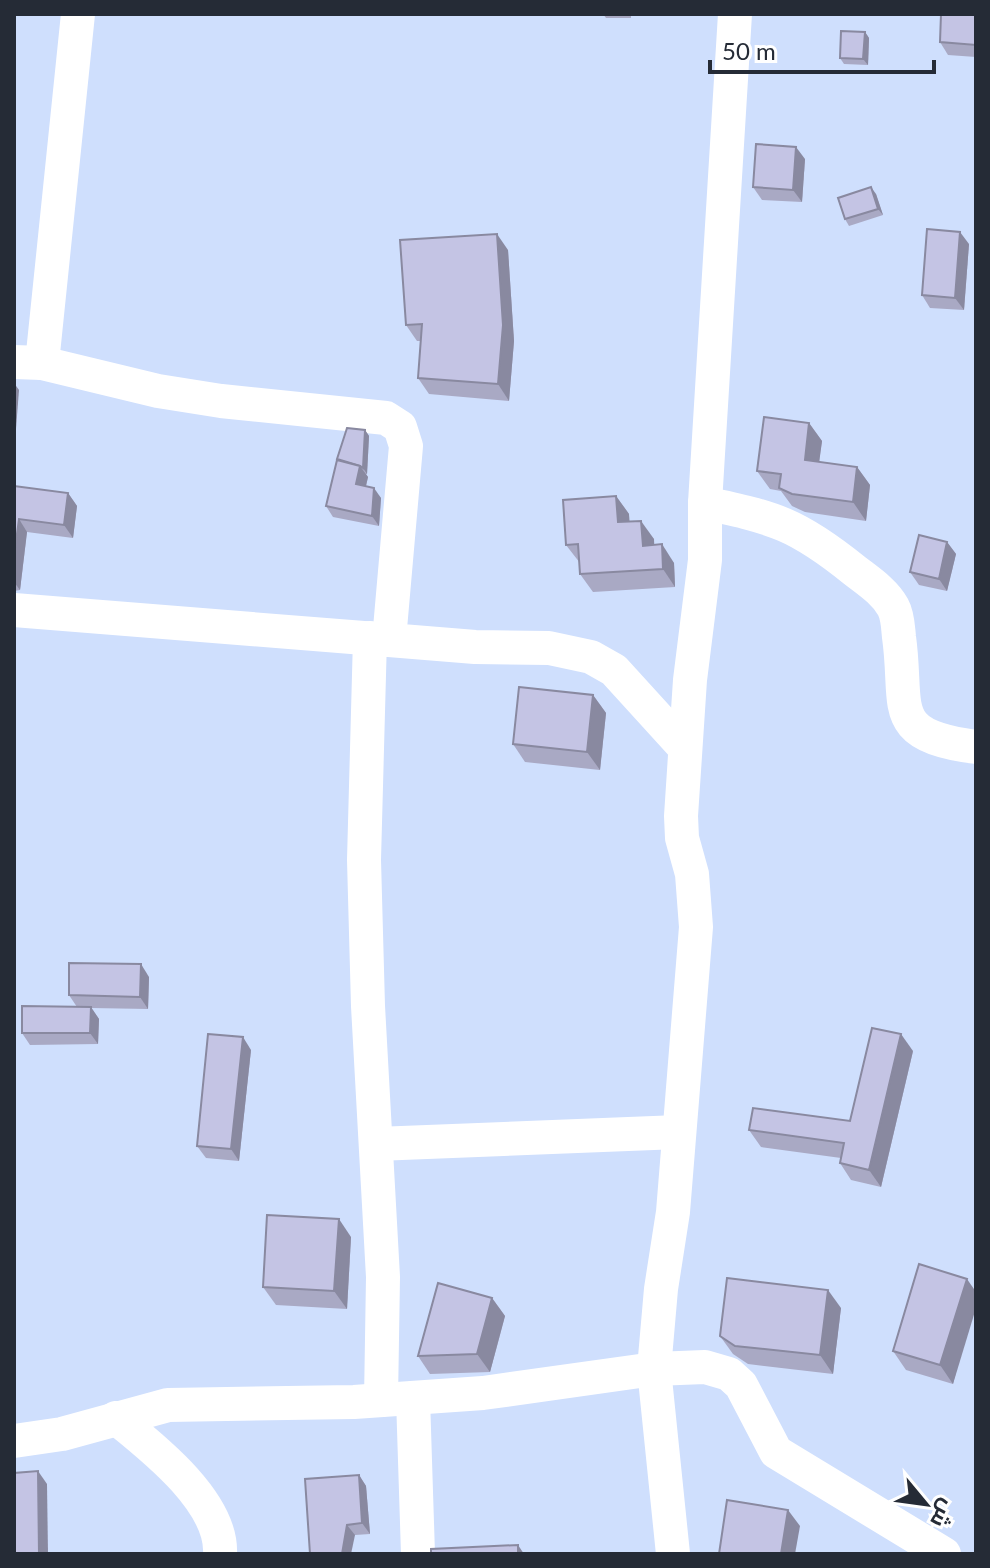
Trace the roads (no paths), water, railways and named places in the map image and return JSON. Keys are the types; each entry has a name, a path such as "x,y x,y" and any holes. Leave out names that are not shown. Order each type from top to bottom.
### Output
{"street":[{"path":"78,14 28,362 158,391 320,413 372,415 400,427 406,446 379,639 364,860 383,1277 418,1554"},
{"path":"673,1554 654,1369 679,1132 696,927 692,874 682,838 685,748 705,560 705,503 735,14"},
{"path":"705,503 780,521 804,532 885,595 895,611 902,705 908,722 925,735 976,747"},
{"path":"14,610 475,647 549,648 591,657 614,670 685,748"},
{"path":"376,1144 679,1132"},
{"path":"14,1441 62,1434 168,1405 397,1399 483,1393 654,1369 705,1367 729,1374 741,1385 776,1452 944,1554"},
{"path":"116,1418 182,1476 219,1535 220,1554"}]}
